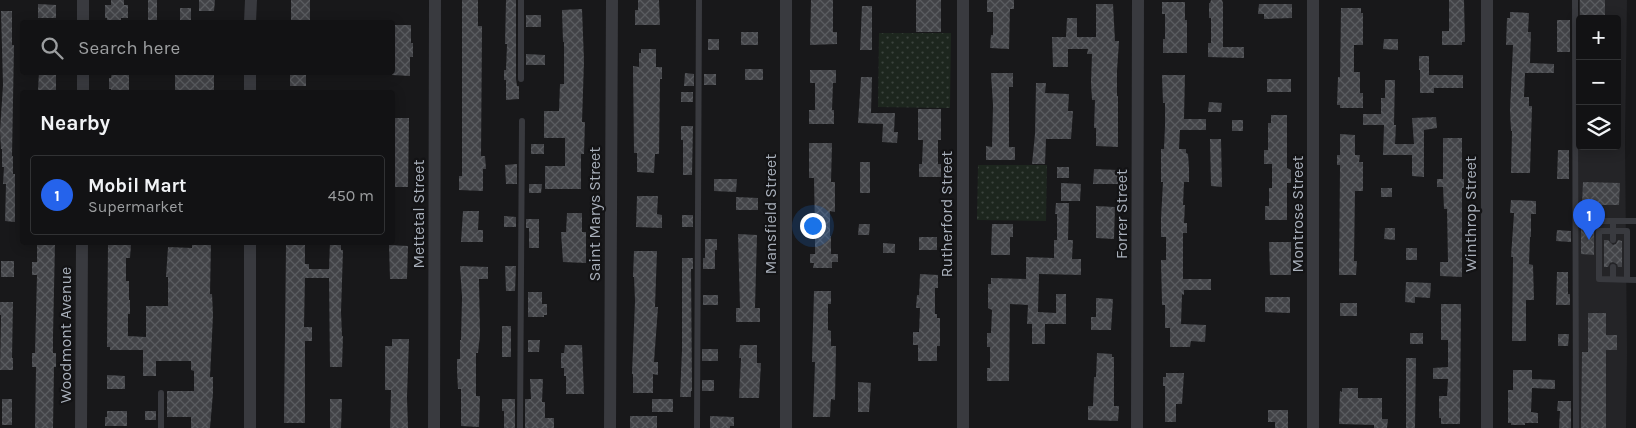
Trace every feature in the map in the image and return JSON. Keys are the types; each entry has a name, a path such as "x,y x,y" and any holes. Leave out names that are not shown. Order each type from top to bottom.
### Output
{"street":[{"path":"83,0 83,20"},
{"path":"250,0 250,20"},
{"name":"Mettetal Street","path":"434,428 435,0"},
{"name":"Saint Marys Street","path":"610,428 612,0"},
{"name":"Mansfield Street","path":"786,0 786,428"},
{"name":"Rutherford Street","path":"963,0 963,428"},
{"name":"Forrer Street","path":"1137,428 1138,0"},
{"name":"Montrose Street","path":"1313,0 1313,428"},
{"name":"Winthrop Street","path":"1486,428 1487,0"},
{"path":"83,75 83,90"},
{"path":"250,75 250,90"},
{"name":"Woodmont Avenue","path":"81,428 82,245"},
{"path":"250,245 250,428"}],"lane":[{"path":"520,0 521,79"},
{"path":"697,428 699,0"},
{"path":"1574,0 1576,428"},
{"path":"520,428 522,121"},
{"path":"1584,221 1636,221"},
{"path":"1613,221 1613,240"},
{"path":"1627,280 1627,231 1599,231 1599,279 1613,279 1627,280 1636,280"},
{"path":"1613,267 1613,279"},
{"path":"160,428 161,393"}],"shaded area":[{"path":"1579,0 1627,0 1625,143 1626,428 1578,428 1579,150 1621,150 1621,15 1579,15"},
{"path":"879,33 951,33 950,108 878,107"},
{"path":"978,165 1047,165 1046,221 977,220"}],"building":[{"path":"111,0 124,0 124,5 128,5 128,18 107,20 105,18 105,5 111,5"},
{"path":"148,0 157,0 157,20 148,20"},
{"path":"199,0 215,0 214,11 199,11"},
{"path":"291,0 310,0 310,20 291,20"},
{"path":"462,0 478,0 478,26 482,26 481,156 485,156 486,169 483,169 483,191 459,190 459,176 462,176"},
{"path":"506,0 516,0 516,79 517,86 519,86 519,99 506,100 504,70 506,70 507,44 505,44"},
{"path":"638,0 659,0 660,25 635,25 635,10 638,10"},
{"path":"811,0 833,0 833,32 837,32 837,44 810,45"},
{"path":"916,0 941,0 941,32 916,32"},
{"path":"987,0 1014,0 1014,9 1010,9 1009,49 990,48 991,35 993,35 993,12 987,12"},
{"path":"1211,0 1222,0 1223,3 1223,47 1244,47 1244,58 1208,57 1208,43 1211,43 1209,3"},
{"path":"1449,0 1464,0 1465,42 1462,42 1462,45 1442,45 1442,31 1449,31"},
{"path":"1580,0 1605,0 1605,15 1580,15"},
{"path":"1162,2 1185,2 1187,53 1163,53 1165,14 1162,14"},
{"path":"38,4 56,5 56,18 38,18"},
{"path":"1096,4 1113,4 1115,41 1119,41 1117,71 1118,147 1096,146 1096,128 1094,128 1095,100 1092,100 1091,83 1092,54 1087,54 1088,49 1068,49 1068,67 1053,67 1052,37 1066,37 1067,18 1077,18 1077,37 1096,37"},
{"path":"1259,4 1292,4 1292,18 1264,19 1264,14 1258,14"},
{"path":"862,6 872,6 872,50 860,50"},
{"path":"180,8 191,8 191,20 180,20"},
{"path":"1341,8 1361,8 1361,13 1363,13 1363,45 1354,45 1354,72 1360,72 1360,93 1363,93 1363,108 1340,108 1340,105 1337,105 1338,77 1340,77"},
{"path":"582,9 584,61 582,122 585,122 584,154 581,154 581,189 545,189 545,166 565,166 565,138 544,138 544,111 559,111 560,84 564,84 562,10"},
{"path":"1,11 12,11 12,45 14,45 12,156 13,174 15,174 15,222 5,221 6,184 3,184 4,167 2,167 0,131 3,85"},
{"path":"1510,12 1529,13 1528,32 1531,32 1530,63 1554,64 1554,73 1525,73 1524,97 1529,97 1529,106 1532,106 1530,173 1511,173 1512,131 1510,110 1513,45 1506,45 1507,18 1510,18"},
{"path":"526,15 541,15 541,27 526,27"},
{"path":"1557,20 1570,20 1570,52 1557,52"},
{"path":"395,25 411,25 413,57 410,57 410,76 392,75 395,75"},
{"path":"741,32 758,32 758,45 741,45"},
{"path":"708,39 719,39 719,50 708,50"},
{"path":"1384,39 1398,39 1398,50 1383,49"},
{"path":"641,49 656,49 656,67 662,67 662,79 660,79 659,154 655,154 654,173 637,172 637,153 634,153 633,66 639,67 639,53 641,53"},
{"path":"526,54 545,55 545,65 526,65"},
{"path":"1419,56 1429,56 1429,75 1463,75 1463,88 1434,88 1434,93 1420,93"},
{"path":"745,69 763,69 763,80 745,80"},
{"path":"810,70 836,70 836,83 833,83 832,110 834,110 834,124 809,124 809,110 815,110 815,83 810,83"},
{"path":"685,73 694,74 694,86 684,86"},
{"path":"991,73 1013,73 1013,87 1009,87 1009,147 1015,147 1015,160 986,160 986,146 992,147 993,105"},
{"path":"704,74 716,74 716,85 704,85"},
{"path":"39,75 56,75 56,90 38,90"},
{"path":"112,75 129,75 129,90 109,89 109,78 111,78"},
{"path":"175,75 214,75 214,90 175,90"},
{"path":"290,75 306,75 306,86 290,86"},
{"path":"1162,75 1185,75 1184,119 1206,119 1206,130 1180,130 1179,149 1186,149 1189,168 1189,182 1184,182 1184,223 1187,223 1187,233 1183,233 1183,279 1211,279 1211,290 1184,290 1184,295 1182,294 1181,324 1206,325 1205,342 1191,341 1190,347 1170,347 1170,328 1165,328 1165,305 1162,305 1161,260 1166,260 1166,237 1161,237 1163,182 1161,182 1161,149 1164,149 1165,126"},
{"path":"861,77 872,77 871,113 895,113 894,132 898,132 897,143 882,142 883,124 858,123"},
{"path":"1267,79 1291,79 1291,92 1267,92"},
{"path":"1385,80 1395,80 1395,144 1414,144 1412,118 1436,117 1437,128 1424,130 1424,177 1412,176 1412,155 1383,155 1384,125 1363,125 1363,114 1381,114 1381,98 1385,98"},
{"path":"1036,83 1046,83 1045,93 1069,94 1068,111 1073,111 1071,139 1046,139 1045,164 1032,164 1035,134"},
{"path":"681,92 693,92 693,102 681,102"},
{"path":"1209,102 1222,103 1221,112 1208,112"},
{"path":"918,109 941,109 941,140 938,140 938,164 941,164 941,177 919,177 919,164 922,164 923,140 918,140"},
{"path":"1271,115 1287,115 1287,168 1291,170 1291,183 1287,183 1287,220 1265,220 1265,206 1269,206 1269,188 1272,188 1272,164 1264,164 1264,150 1268,150 1268,123 1271,123"},
{"path":"395,118 409,118 408,187 395,187"},
{"path":"1232,120 1243,120 1243,131 1232,131"},
{"path":"681,126 693,126 692,175 683,175"},
{"path":"1340,134 1355,135 1355,155 1360,155 1359,162 1363,162 1363,191 1355,191 1354,261 1357,261 1356,275 1339,275 1340,165 1337,165 1337,155 1340,155"},
{"path":"1443,138 1462,138 1462,179 1464,179 1464,188 1462,188 1462,277 1440,276 1440,262 1448,262 1447,209 1444,209 1443,187 1437,187 1437,179 1443,179"},
{"path":"1210,139 1221,139 1222,187 1211,186"},
{"path":"809,143 832,143 831,182 835,182 835,212 830,211 830,236 831,254 838,254 838,262 832,262 832,268 813,268 814,263 810,263 810,254 815,254 815,230 814,178 809,178"},
{"path":"531,144 544,144 544,154 531,154"},
{"path":"1558,150 1569,150 1569,179 1557,179"},
{"path":"860,162 870,162 870,193 860,193"},
{"path":"517,164 517,184 506,184 505,165"},
{"path":"1057,167 1069,167 1069,178 1057,178"},
{"path":"1094,169 1118,170 1118,184 1093,184"},
{"path":"714,179 737,179 736,192 714,191"},
{"path":"1583,182 1620,183 1619,205 1582,205"},
{"path":"1061,183 1081,184 1080,201 1061,201"},
{"path":"529,184 542,184 541,193 529,193"},
{"path":"1381,188 1392,188 1392,197 1381,197"},
{"path":"637,196 658,196 657,214 662,215 662,228 636,227"},
{"path":"736,197 758,198 758,210 736,210"},
{"path":"1511,200 1536,201 1536,214 1531,214 1529,264 1533,265 1534,300 1526,300 1526,341 1512,341 1513,257 1511,257 1514,213 1510,213"},
{"path":"1056,203 1069,203 1068,240 1073,240 1072,259 1081,259 1081,275 1039,274 1038,312 1056,313 1056,294 1066,294 1066,324 1045,324 1045,344 1032,344 1032,324 1027,324 1028,305 1010,304 1009,381 987,381 987,368 990,368 990,347 987,347 987,333 991,333 992,310 988,308 988,284 991,284 991,278 1026,279 1026,257 1054,258 1054,240 1057,240"},
{"path":"1096,206 1115,207 1114,239 1096,238"},
{"path":"463,211 479,211 478,230 483,230 483,242 461,242"},
{"path":"567,213 582,213 582,232 586,232 586,263 563,262 561,232 566,232"},
{"path":"682,215 693,215 693,227 682,227"},
{"path":"504,216 516,217 516,227 504,227"},
{"path":"526,219 539,219 539,248 529,248 529,228 526,228"},
{"path":"859,224 870,224 869,235 858,235"},
{"path":"992,224 1013,224 1013,237 1010,237 1010,255 991,255"},
{"path":"1581,226 1596,226 1594,231 1594,255 1581,254"},
{"path":"1385,228 1395,228 1395,240 1384,239"},
{"path":"1557,230 1571,231 1571,242 1556,241"},
{"path":"738,234 757,235 755,308 760,308 760,322 736,322 736,308 740,308"},
{"path":"919,237 937,237 937,250 919,250"},
{"path":"705,239 717,239 715,269 703,269"},
{"path":"1604,240 1608,240 1613,245 1618,240 1622,241 1622,267 1618,267 1613,262 1608,267 1604,267"},
{"path":"1269,242 1291,242 1291,275 1270,275"},
{"path":"883,243 895,244 895,253 883,253"},
{"path":"37,245 55,245 53,353 56,353 56,367 54,367 53,428 35,428 36,367 32,367 32,353 35,353 37,275 32,275 32,262 37,262"},
{"path":"108,245 131,245 130,258 126,258 126,281 129,281 130,300 128,336 146,337 146,306 168,306 168,277 166,277 168,247 192,248 192,245 211,245 210,294 212,294 213,315 210,377 213,377 213,393 210,428 191,428 191,417 167,417 167,391 194,391 194,371 191,370 191,361 156,361 156,376 143,376 143,350 110,350 110,347 107,347"},
{"path":"286,245 305,245 305,264 309,264 309,269 329,269 330,245 341,245 341,250 343,250 342,367 330,367 329,278 305,278 304,327 312,327 312,341 305,341 305,423 284,423"},
{"path":"389,245 408,246 407,279 390,279"},
{"path":"1406,248 1417,248 1417,260 1406,260"},
{"path":"634,251 657,251 655,307 658,307 654,362 658,362 658,375 653,374 653,393 633,393"},
{"path":"682,258 693,258 693,269 691,269 691,397 680,397"},
{"path":"1,261 14,261 14,277 1,277"},
{"path":"460,266 488,267 488,279 479,279 480,335 478,353 476,353 476,396 480,396 479,427 461,426 461,389 458,389 457,371 457,359 460,359 461,340 462,297"},
{"path":"505,266 516,266 515,291 506,291"},
{"path":"1557,272 1568,272 1570,305 1556,305"},
{"path":"920,274 938,275 938,288 935,288 935,314 937,314 937,318 940,318 940,346 937,346 937,361 918,361 918,345 913,345 913,332 919,332 920,308 916,308"},
{"path":"1406,282 1431,283 1430,298 1415,297 1415,303 1405,302"},
{"path":"814,291 831,291 831,304 828,304 828,330 831,331 831,346 836,346 835,400 831,399 830,417 813,417 815,362 812,362"},
{"path":"528,292 542,292 542,304 547,304 547,315 544,315 544,317 528,317"},
{"path":"703,295 718,295 718,305 703,305"},
{"path":"1265,297 1290,297 1290,313 1265,312"},
{"path":"1096,298 1113,299 1111,330 1091,330 1091,317 1096,317"},
{"path":"0,302 13,302 13,370 0,370"},
{"path":"1340,303 1357,303 1357,316 1340,316"},
{"path":"1441,304 1461,304 1460,424 1441,424 1441,418 1439,418 1439,396 1447,396 1448,379 1433,379 1433,368 1448,367 1448,340 1441,340"},
{"path":"1588,313 1606,313 1606,335 1617,335 1617,350 1606,350 1606,428 1581,428 1582,352 1588,352"},
{"path":"502,326 511,326 511,357 502,357"},
{"path":"1410,333 1423,333 1423,344 1410,344"},
{"path":"1558,334 1569,334 1568,346 1558,346"},
{"path":"392,339 409,339 408,428 390,428 391,390 385,390 385,346 392,346"},
{"path":"528,340 540,340 539,352 528,352"},
{"path":"565,345 582,345 584,394 566,394 566,376 564,376 564,368 561,368 561,353 564,353"},
{"path":"740,345 757,345 757,363 761,363 759,398 739,398"},
{"path":"702,349 718,349 718,361 702,361"},
{"path":"1097,353 1112,354 1112,357 1114,357 1114,406 1119,406 1118,421 1088,420 1088,406 1093,406"},
{"path":"1406,358 1416,358 1415,428 1406,428"},
{"path":"1513,370 1532,370 1532,379 1555,380 1555,389 1532,388 1531,412 1538,413 1538,423 1511,425 1511,423 1508,423 1508,390 1513,390"},
{"path":"1166,373 1184,373 1182,404 1176,404 1176,422 1165,422 1165,386 1163,386 1163,377 1166,377"},
{"path":"107,375 125,376 125,389 107,389"},
{"path":"530,379 543,379 542,402 545,402 545,418 554,418 554,428 525,428 525,399 531,399"},
{"path":"702,380 714,380 714,391 702,391"},
{"path":"858,382 871,383 869,412 858,412"},
{"path":"1342,388 1358,388 1358,398 1382,398 1382,419 1388,419 1387,428 1374,428 1374,425 1339,424 1340,391 1342,392"},
{"path":"2,399 12,399 12,425 2,425"},
{"path":"330,399 342,399 341,428 330,428"},
{"path":"502,399 515,399 515,428 504,428"},
{"path":"652,399 673,399 673,412 652,412"},
{"path":"1558,401 1571,401 1571,428 1559,428 1560,411 1557,411"},
{"path":"1268,410 1288,410 1288,428 1275,428 1275,422 1268,422"},
{"path":"107,411 127,411 127,426 105,426"},
{"path":"145,411 156,411 156,420 145,420"},
{"path":"630,416 657,416 657,428 630,428"},
{"path":"710,416 734,417 734,426 730,426 730,428 710,428"}],"place":[{"name":"Mobil Mart","path":"1589,240"}]}
